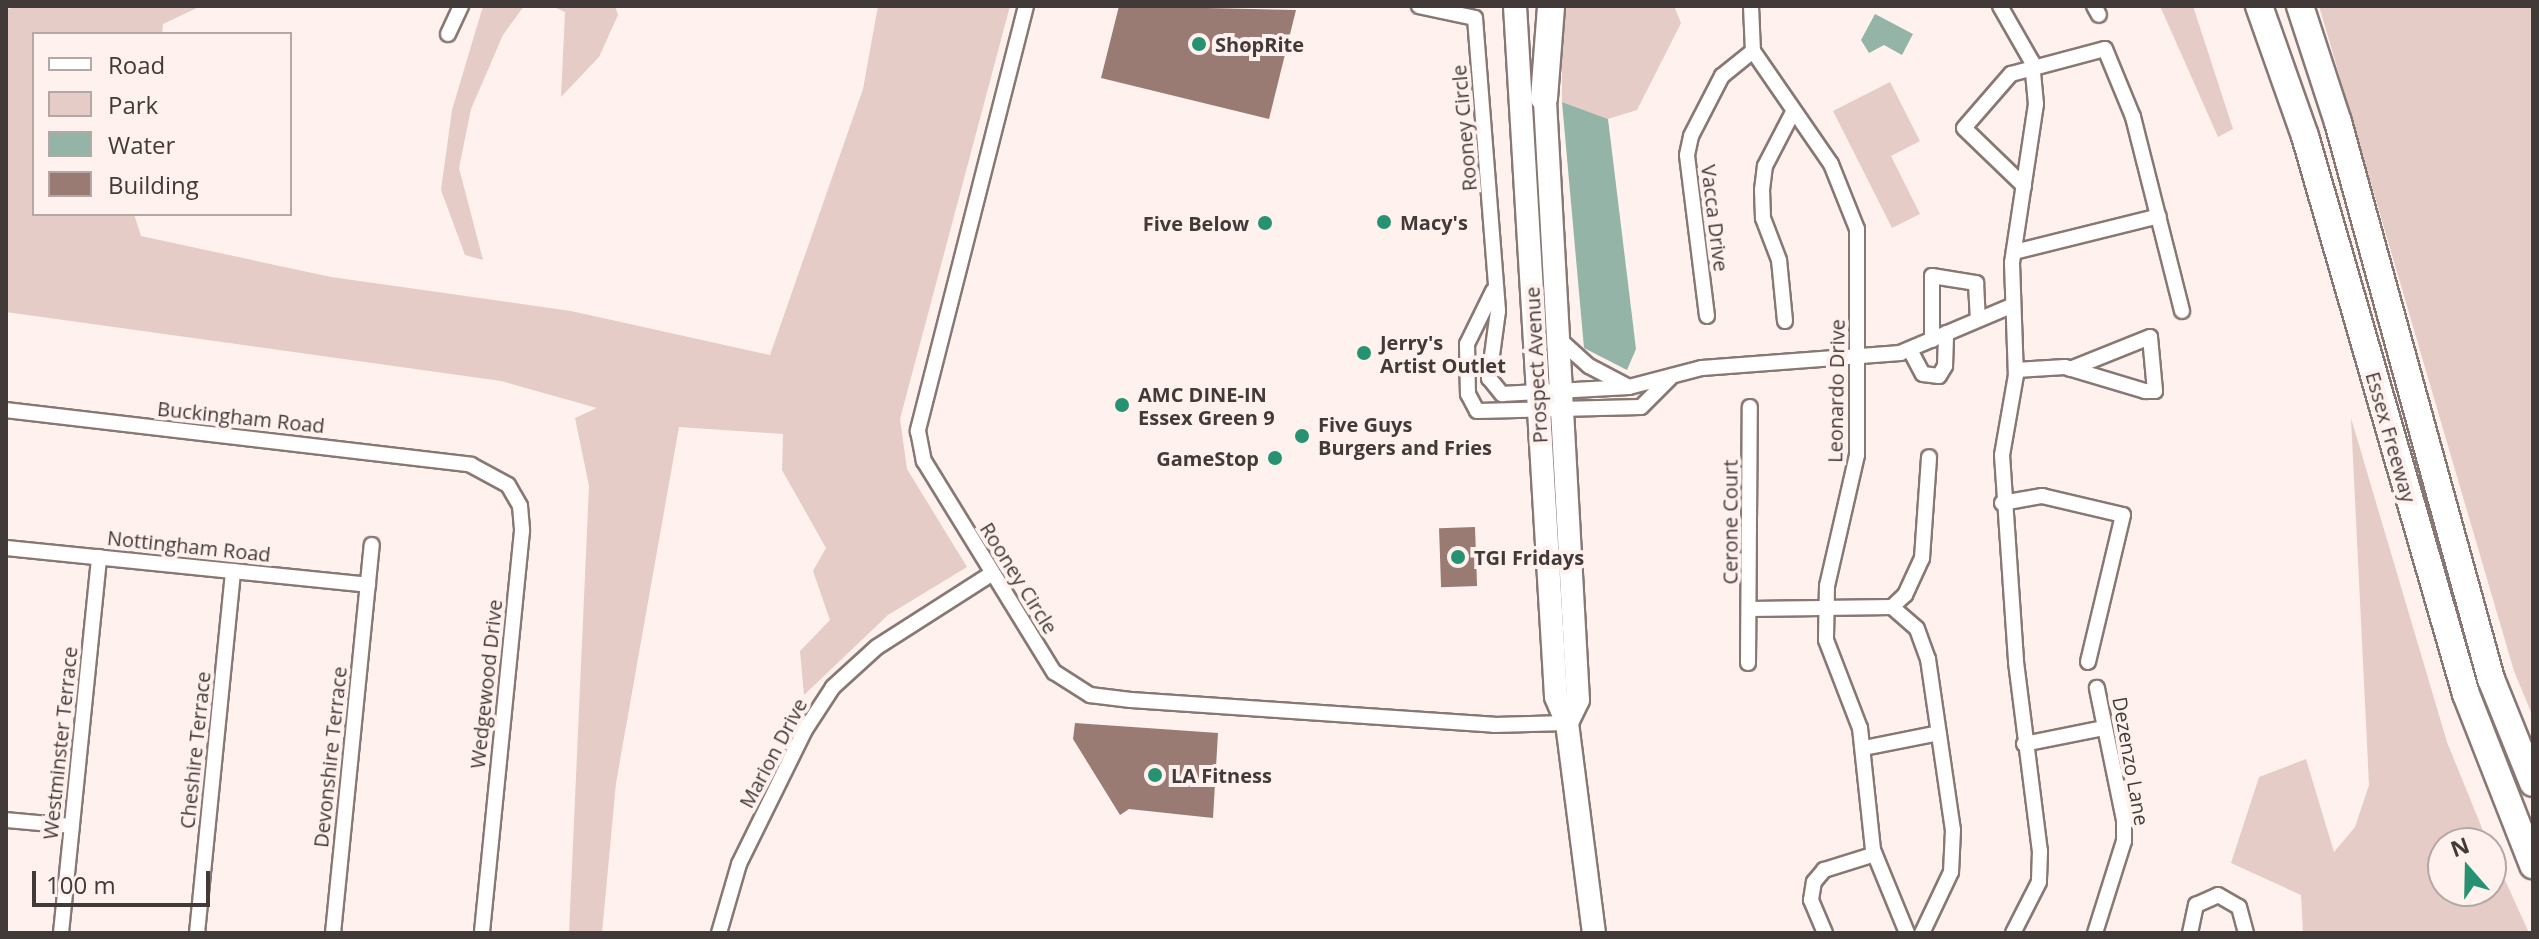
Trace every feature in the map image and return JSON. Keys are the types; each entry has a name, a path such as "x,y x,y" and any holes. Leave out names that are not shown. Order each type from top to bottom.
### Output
{"highway":[{"path":"1544,98 1551,6"},
{"name":"Essex Freeway","path":"2259,6 2305,136 2466,694 2533,865"},
{"name":"Essex Freeway","path":"2300,6 2338,122 2491,679 2533,783"}],"main road":[{"name":"Prospect Avenue","path":"1515,6 1556,697 1567,723 1594,933"},
{"name":"Prospect Avenue","path":"1540,6 1578,700 1567,723"}],"street":[{"path":"448,34 461,6"},
{"name":"Rooney Circle","path":"1026,6 918,431 924,461 1054,672 1090,695 1494,725 1567,723"},
{"name":"Rooney Circle","path":"1419,6 1475,18 1493,291 1498,311 1488,366 1492,385 1510,395 1538,403"},
{"name":"Leonardo Drive","path":"1751,6 1753,51 1792,114 1831,164 1857,229 1857,455 1825,608 1831,658 1864,748 1863,800 1875,854 1907,933"},
{"path":"2000,6 2033,68 2036,104 2014,252 2011,306 2016,370 2002,455 2002,503 2024,744 2040,851 2039,882 2013,933"},
{"path":"2024,186 1964,128 2011,74 2105,49 2133,117 2182,311"},
{"name":"Vacca Drive","path":"1707,316 1689,145 1722,76 1753,51"},
{"path":"1785,321 1779,260 1763,218 1762,190 1765,166 1792,114"},
{"path":"2014,252 2159,216"},
{"path":"1932,340 1932,276 1976,283 1978,319"},
{"name":"Rooney Circle","path":"1493,291 1467,344 1470,402 1489,415 1538,403 1563,402"},
{"path":"1563,402 1738,363 1856,357 1910,350 2011,306"},
{"path":"1910,350 1923,374 1939,376 1945,366 1946,333"},
{"path":"2016,370 2070,369 2145,391 2155,391 2150,337 2070,369"},
{"path":"1560,340 1589,366 1629,387"},
{"path":"1563,402 1641,407 1670,378"},
{"name":"Cerone Court","path":"1750,407 1750,609 1892,607"},
{"name":"Buckingham Road","path":"6,410 471,465"},
{"path":"1922,933 1945,889 1955,850 1924,642 1892,607 1922,558 1929,457"},
{"name":"Wedgewood Drive","path":"471,465 508,485 522,518 482,933"},
{"path":"2002,503 2042,496 2123,515 2088,662"},
{"name":"Devonshire Terrace","path":"333,933 372,545"},
{"name":"Nottingham Road","path":"6,548 368,585"},
{"name":"Westminster Terrace","path":"61,933 99,557"},
{"name":"Cheshire Terrace","path":"197,933 233,571"},
{"name":"Marion Drive","path":"719,933 739,864 805,730 833,687 877,647 991,574"},
{"path":"1748,663 1750,609"},
{"name":"Dezenzo Lane","path":"2095,933 2124,841 2097,688"},
{"path":"2024,744 2104,728"},
{"path":"1864,748 1939,733"},
{"path":"6,820 72,826"},
{"path":"1825,933 1811,900 1814,882 1824,870 1875,854"},
{"path":"2190,933 2196,905 2218,895 2239,907 2246,933"}],"green space":[{"path":"16,6 201,6 163,24 162,32 32,32 32,216 135,216 141,236 331,277 571,311 770,355 863,89 878,6 1010,6 900,419 907,469 967,567 888,615 804,695 800,651 830,620 813,571 826,548 782,470 783,434 679,427 616,783 602,933 569,933 589,486 575,418 597,408 501,381 6,312 6,10"},
{"path":"483,6 524,6 503,35 471,109 459,168 483,260 465,255 441,190 452,110"},
{"path":"552,6 615,6 618,15 599,57 561,97 565,12"},
{"path":"1562,6 1674,6 1681,23 1637,110 1608,119 1562,102"},
{"path":"2160,6 2193,6 2233,129 2218,137"},
{"path":"2319,6 2533,6 2533,717 2514,671"},
{"path":"1890,82 1920,141 1891,156 1920,214 1892,228 1833,111"},
{"path":"2351,418 2447,742 2482,827 2427,827 2427,907 2507,907 2507,884 2529,933 2303,933 2301,895 2231,863 2259,777 2306,759 2334,852 2355,827 2369,785"}],"water":[{"path":"1875,14 1913,34 1902,55 1884,45 1869,53 1861,40"},
{"path":"1562,102 1608,119 1636,349 1627,370 1584,348"}],"building":[{"name":"ShopRite","path":"1119,6 1296,10 1269,119 1101,78"},
{"name":"TGI Fridays","path":"1475,527 1477,586 1441,587 1439,528"},
{"name":"LA Fitness","path":"1075,723 1218,733 1213,818 1129,809 1120,815 1073,739"}],"place":[{"name":"ShopRite","path":"1199,44"},
{"name":"Macy's","path":"1384,222"},
{"name":"Five Below","path":"1265,223"},
{"name":"Jerry's Artist Outlet","path":"1364,353"},
{"name":"AMC DINE-IN Essex Green 9","path":"1122,405"},
{"name":"Five Guys Burgers and Fries","path":"1302,436"},
{"name":"GameStop","path":"1275,458"},
{"name":"TGI Fridays","path":"1458,557"},
{"name":"LA Fitness","path":"1155,775"}]}
